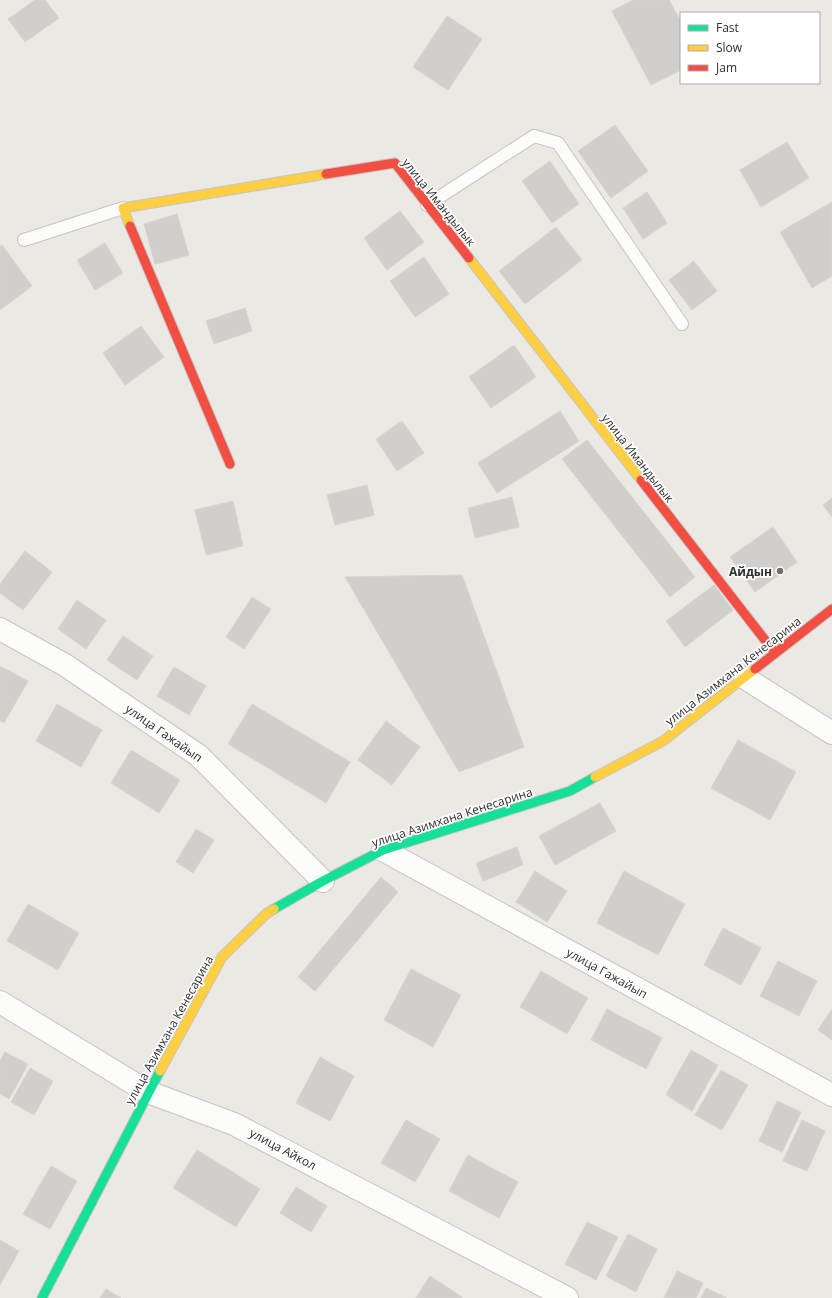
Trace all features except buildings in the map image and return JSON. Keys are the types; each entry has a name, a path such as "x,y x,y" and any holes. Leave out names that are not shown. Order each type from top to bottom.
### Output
{"street":[{"name":"улица Имандылык","path":"123,208 394,163 775,653"},
{"path":"123,208 230,464"},
{"name":"улица Азимхана Кенесарина","path":"42,1298 148,1092 222,957 266,914 323,880 383,850 570,791 663,741 832,609"},
{"name":"улица Гажайып","path":"0,629 65,665 198,755 323,880"},
{"path":"745,678 832,733"},
{"name":"улица Гажайып","path":"383,850 832,1095"},
{"name":"улица Айкол","path":"0,1002 148,1092 234,1124 567,1298"}],"lane":[{"path":"427,205 534,136 558,143 682,324"},
{"path":"24,240 123,208"}],"traffic: fast":[{"path":"274,909 323,881 383,850 570,791 595,777"},
{"path":"42,1298 160,1071"}],"traffic: slow":[{"path":"130,226 123,208 326,174"},
{"path":"469,258 641,480"},
{"path":"595,777 663,741 755,669"},
{"path":"160,1071 222,957 266,914 274,909"}],"traffic: jam":[{"path":"326,174 395,163 469,258"},
{"path":"130,226 230,464"},
{"path":"641,480 775,653"},
{"path":"755,669 832,609"}],"place":[{"name":"Айдын","path":"780,571"}]}
